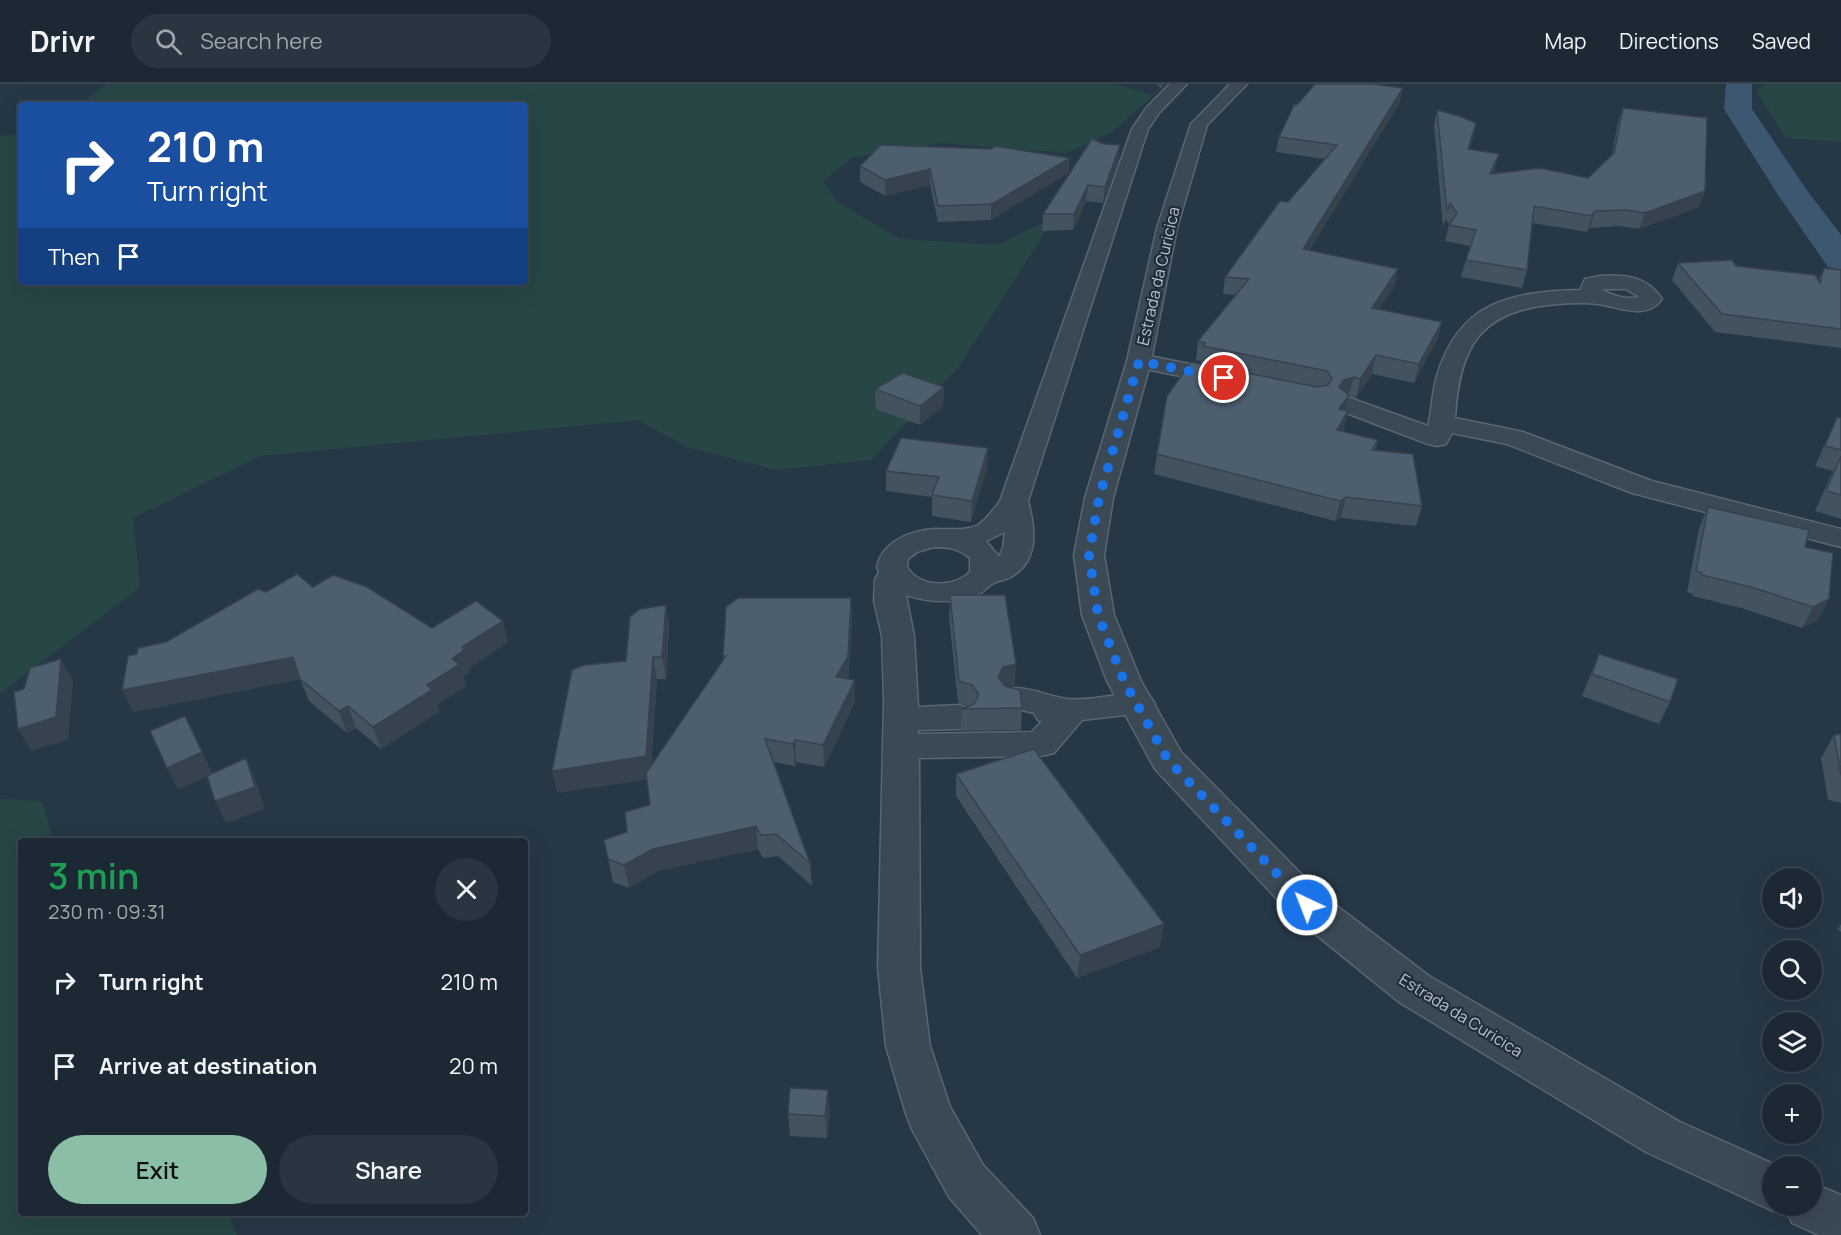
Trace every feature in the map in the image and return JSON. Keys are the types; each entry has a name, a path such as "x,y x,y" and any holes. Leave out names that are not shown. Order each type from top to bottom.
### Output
{"street":[{"path":"946,593 913,589 901,582 893,574 891,564 895,554 904,547 925,540 978,536 989,532 1000,522 1014,501 1140,129 1153,110 1179,84"},
{"name":"Estrada da Curicica","path":"1239,84 1199,124 1167,228 1139,361 1099,498 1089,555 1098,615 1124,681 1168,760 1307,905 1414,989 1663,1137 1762,1183"},
{"path":"1350,406 1437,438 1442,423 1444,392 1450,365 1465,340 1486,316 1530,302 1597,296"},
{"path":"1139,361 1247,382"},
{"path":"1442,423 1514,438 1642,487 1841,538"},
{"path":"898,636 923,603 946,593 963,590 976,584 985,576 1001,573 1010,566 1019,544 1021,525 1014,501"},
{"path":"949,538 976,548 984,556 988,566 985,576"},
{"path":"893,574 890,580 890,601 898,636 901,722 898,968 908,1046 929,1114 966,1180 1015,1235"},
{"path":"1017,707 1071,711 1138,704"},
{"path":"901,722 959,708"},
{"path":"901,722 1041,744 1071,711"},
{"path":"1822,1211 1841,1220"}],"green space":[{"path":"107,84 1115,84 1154,95 1112,132 1067,153 941,143 852,158 823,181 837,202 900,239 997,245 1055,217 957,369 871,460 776,470 687,447 638,420 260,456 133,518 140,587 0,694 0,136 18,133 18,285 528,285 528,102 86,102 87,99"},
{"path":"1765,84 1841,84 1841,142 1786,138 1756,91"},
{"path":"0,799 42,801 53,838 18,838 18,1216 229,1216 237,1235 0,1235"}],"building":[{"path":"1315,84 1372,84 1403,88 1303,249 1398,269 1372,308 1442,322 1419,364 1376,355 1360,379 1354,377 1344,380 1339,387 1349,395 1339,409 1348,411 1337,430 1378,440 1372,450 1413,454 1422,506 1346,497 1340,501 1157,454 1167,396 1191,362 1317,387 1328,385 1332,379 1327,371 1203,346 1205,343 1198,341 1249,279 1225,277 1280,201 1288,202 1337,145 1279,137 1294,105 1297,105"},
{"path":"1623,108 1707,118 1705,191 1645,213 1626,210 1595,211 1592,216 1534,206 1527,270 1466,260 1476,230 1449,225 1457,213 1450,203 1447,211 1437,110 1476,123 1468,149 1499,154 1490,174 1540,168 1588,178 1614,153"},
{"path":"1092,139 1104,144 1120,145 1105,187 1088,185 1074,214 1043,214"},
{"path":"881,145 992,149 994,146 1070,158 992,204 938,206 930,169 885,180 860,166"},
{"path":"1732,260 1736,266 1815,275 1820,283 1824,268 1841,270 1841,329 1722,314 1678,263"},
{"path":"903,373 944,387 920,406 875,389"},
{"path":"1837,417 1841,418 1841,450 1825,446"},
{"path":"901,438 988,448 972,501 932,495 939,477 886,471"},
{"path":"1841,456 1841,495 1826,491"},
{"path":"1708,507 1809,530 1805,547 1833,553 1829,599 1813,607 1751,587 1702,575 1696,571"},
{"path":"297,574 313,587 333,575 367,587 432,628 476,601 503,621 462,647 464,650 452,659 460,664 427,685 432,690 373,727 348,706 339,711 300,679 293,657 122,690 128,656 137,654 138,648 166,642 258,589 266,592"},
{"path":"950,595 1005,595 1016,664 1003,667 998,677 1005,686 1020,690 1022,708 962,709 974,704 979,694 972,685 959,681"},
{"path":"738,598 851,598 848,656 836,677 855,680 823,745 795,740 793,744 765,739 810,863 776,834 761,835 756,826 653,849 624,865 608,859 604,840 627,832 625,812 650,805 646,773 726,656 723,656 726,607"},
{"path":"666,605 662,657 653,657 646,756 552,771 572,670 584,665 626,661 630,617 640,609"},
{"path":"1599,654 1678,679 1670,702 1592,674"},
{"path":"61,659 56,717 18,729 14,692 24,689 30,668"},
{"path":"185,716 202,752 167,768 150,731"},
{"path":"1841,734 1841,775 1834,735"},
{"path":"1034,749 1164,924 1080,955 956,774"},
{"path":"246,758 255,787 215,801 207,776"},
{"path":"790,1088 828,1090 825,1116 788,1114"}],"waterway":[{"path":"1739,84 1738,109 1794,195 1841,259"}],"route":[{"path":"1224,378 1139,361 1099,498 1089,555 1098,615 1124,681 1168,760 1307,905"}]}
